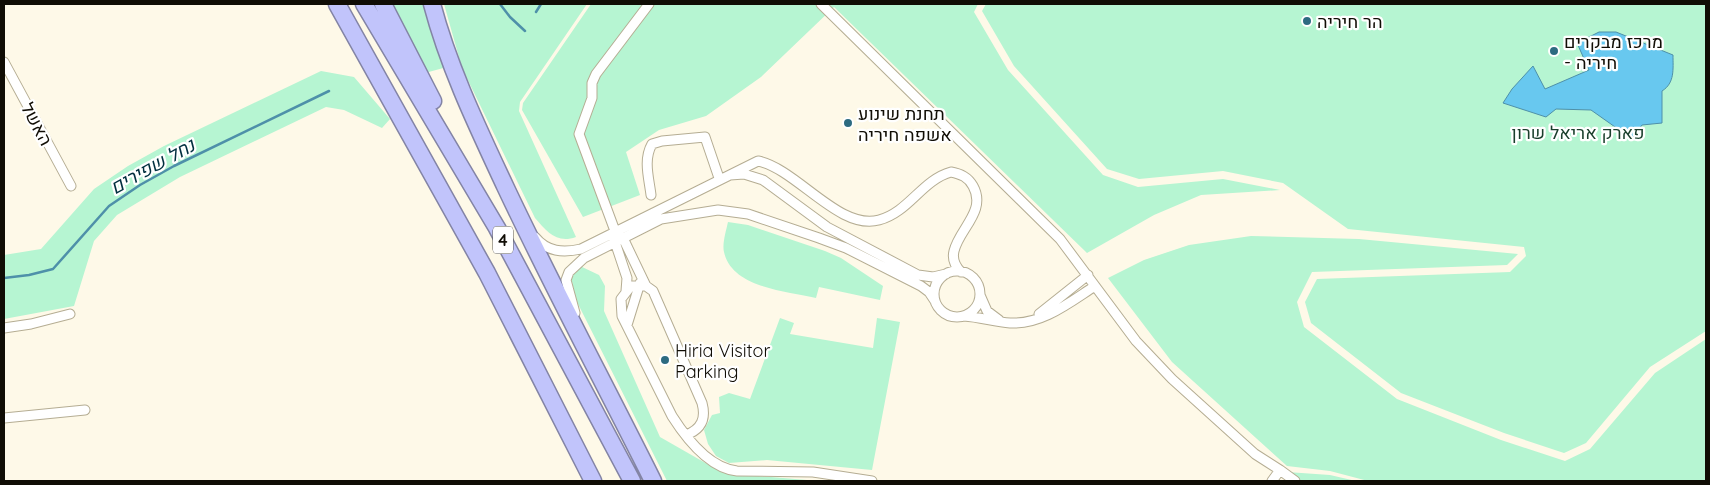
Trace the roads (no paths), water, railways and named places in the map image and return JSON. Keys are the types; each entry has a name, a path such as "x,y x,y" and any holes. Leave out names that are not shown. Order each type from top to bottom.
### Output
{"highway":[{"name":"4","path":"337,4 487,273 593,481"},
{"name":"4","path":"364,4 497,228 632,481"},
{"path":"384,4 497,228"},
{"path":"432,4 462,95 522,222 653,481"}],"street":[{"path":"649,4 596,74 592,83 592,98 579,134 614,231 614,243 627,278 626,291 620,305 627,325 672,416 686,435 713,463 726,470 813,472 872,481"},
{"path":"821,4 1060,239 1136,341 1172,379 1255,454 1294,481"},
{"name":"האשל","path":"4,62 71,186"},
{"path":"651,195 646,160 652,144 662,141 705,137 721,178"},
{"path":"522,222 544,246 560,251 580,249 758,161 767,163 845,214 862,221 877,221 903,208 941,174 951,172 959,174 972,184 977,201 975,211 954,251 954,261 961,272 973,278 979,290 982,304 993,318 1013,323"},
{"path":"721,178 744,174 763,180 815,220 918,274 933,277 961,272"},
{"path":"584,342 566,280 576,263 661,219 695,212 718,210 748,214 846,248 921,286 929,292 947,315 1013,323 1024,322 1058,309 1095,286"},
{"path":"614,231 623,238 642,276 643,286 630,310 627,325"},
{"path":"935,301 936,286 946,274"},
{"path":"1024,322 1047,308 1088,275"},
{"path":"626,291 631,286 643,286 653,292 702,403 704,413 702,423 694,432 686,435"},
{"path":"964,316 974,308 979,297 979,290"},
{"path":"4,328 70,314"},
{"path":"4,418 85,410"},
{"path":"1272,481 1280,470"}],"water":[{"path":"1599,32 1616,32 1673,55 1671,80 1662,91 1662,123 1642,125 1633,137 1625,134 1591,110 1556,109 1546,117 1503,103 1512,89 1533,66 1545,89 1589,70 1577,43"}],"waterway":[{"path":"500,4 525,31"},
{"name":"נחל שפירים","path":"536,12 541,4"},
{"name":"נחל שפירים","path":"4,278 29,275 53,269 109,206 140,185 174,166 329,91"}],"place":[{"name":"הר חיריה","path":"1307,21"},
{"name":"מרכז מבקרים - חיריה","path":"1554,51"},
{"name":"תחנת שינוע אשפה חיריה","path":"848,123"},
{"name":"Hiria Visitor Parking","path":"665,360"}],"park label":[{"name":"פארק אריאל שרון","path":"1578,132"}]}
